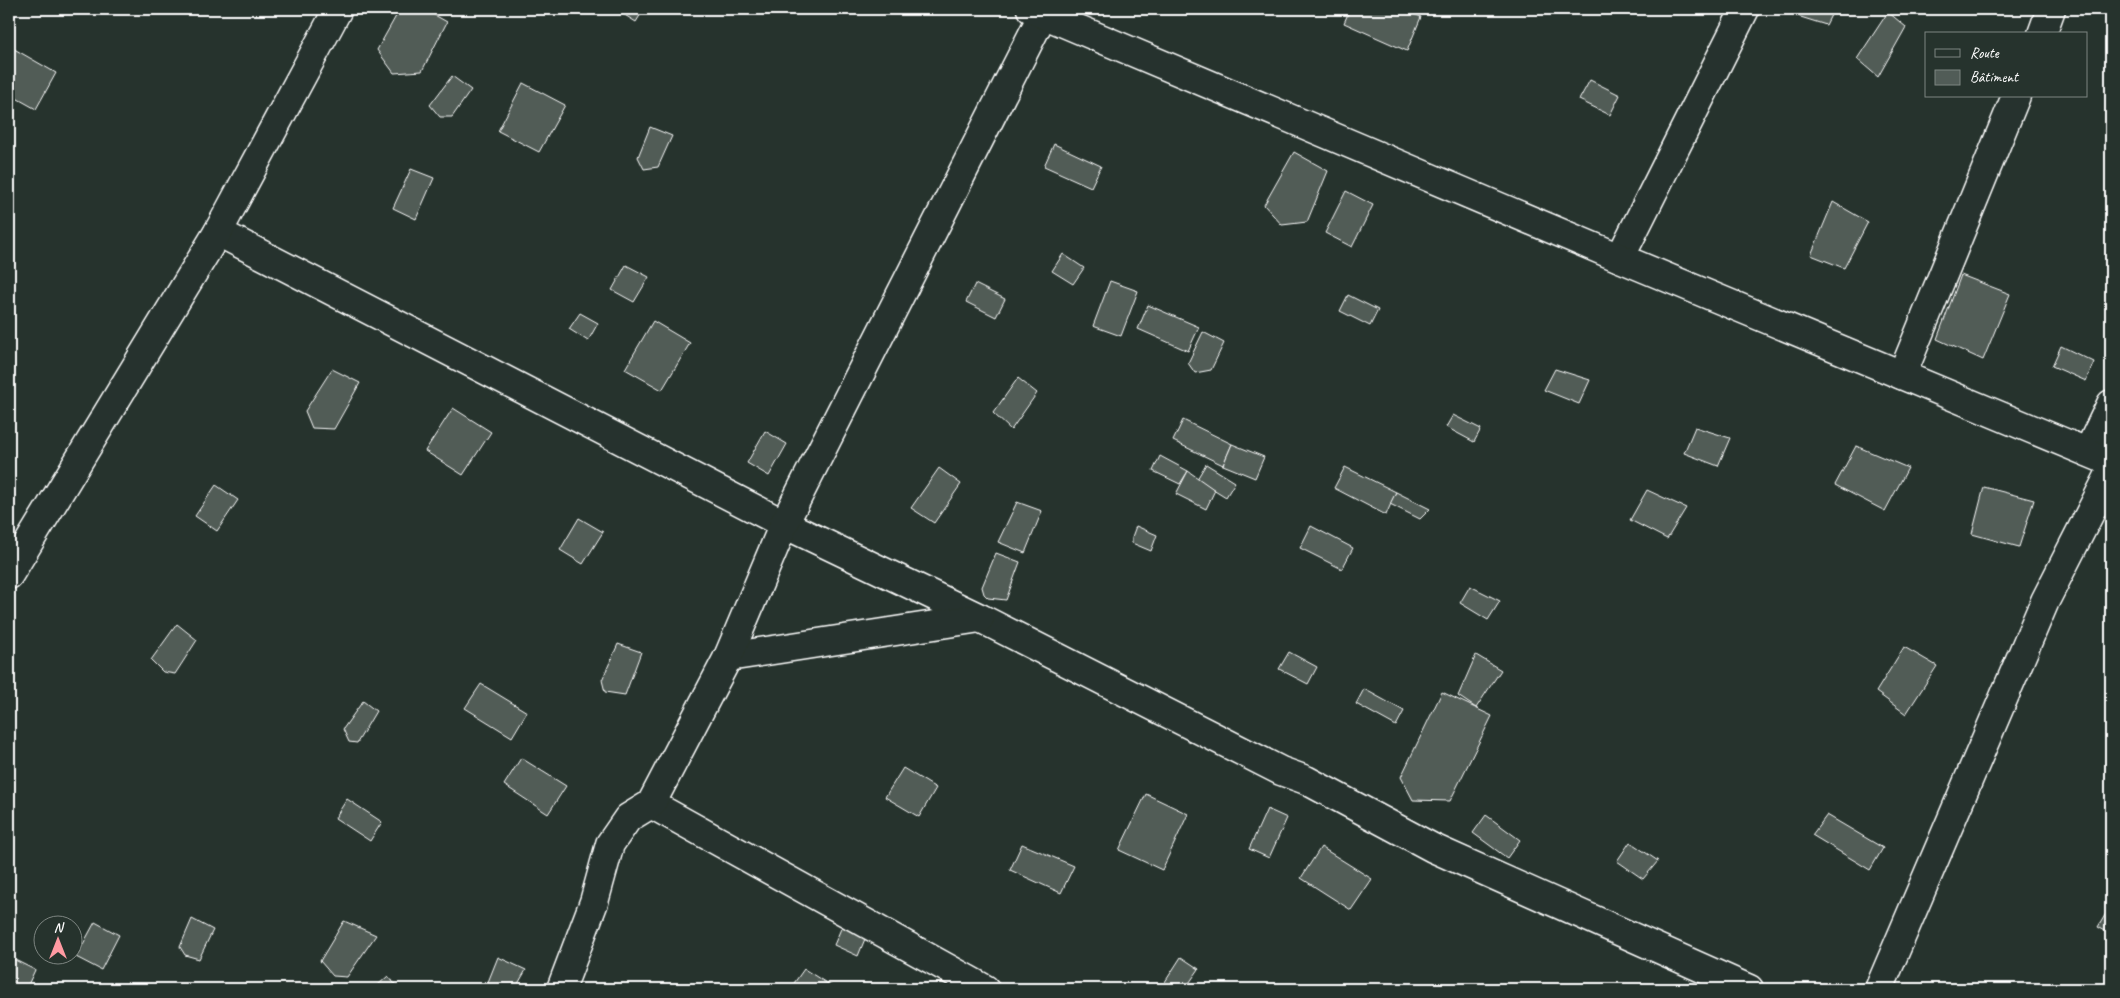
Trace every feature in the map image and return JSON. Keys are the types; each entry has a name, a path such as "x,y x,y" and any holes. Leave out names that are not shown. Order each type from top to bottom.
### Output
{"street":[{"path":"9,575 218,232 338,9"},
{"path":"1620,258 1745,9"},
{"path":"2043,32 2051,9"},
{"path":"561,989 594,902 610,844 628,818 651,804 728,657 784,524 1037,11 1620,258 2099,457 2111,404"},
{"path":"1902,375 2015,98"},
{"path":"218,232 784,524 980,618 1272,766 1306,780 1433,848 1749,989"},
{"path":"1879,989 2045,601 2111,472"},
{"path":"728,657 980,618"},
{"path":"651,804 985,989"}],"building":[{"path":"400,9 424,9 447,22 422,71 394,73 377,50"},
{"path":"615,9 644,9 636,22"},
{"path":"1350,9 1402,9 1421,17 1407,51 1344,23"},
{"path":"1793,9 1834,9 1826,25 1791,14"},
{"path":"1888,12 1906,27 1878,77 1857,59"},
{"path":"9,46 56,73 36,109 9,94"},
{"path":"452,76 471,90 452,117 440,117 430,105"},
{"path":"1590,80 1620,95 1610,115 1579,100"},
{"path":"523,83 565,105 539,152 498,131"},
{"path":"650,127 672,136 658,167 644,169 638,157"},
{"path":"1054,144 1101,166 1091,187 1044,166"},
{"path":"1294,152 1328,171 1307,222 1282,225 1264,205"},
{"path":"411,169 434,178 416,219 393,208"},
{"path":"1346,191 1373,205 1352,247 1325,233"},
{"path":"1833,202 1868,222 1844,268 1811,255"},
{"path":"1063,254 1084,268 1073,284 1052,271"},
{"path":"626,265 649,277 634,302 612,290"},
{"path":"1961,275 2010,294 1983,360 1937,339"},
{"path":"1110,281 1138,291 1121,336 1093,326"},
{"path":"975,284 1005,299 996,317 966,302"},
{"path":"1348,295 1378,310 1370,326 1340,311"},
{"path":"1148,305 1199,327 1188,351 1138,329"},
{"path":"580,313 598,323 588,341 569,329"},
{"path":"653,321 690,343 662,390 625,369"},
{"path":"1203,332 1224,343 1211,370 1195,373 1188,363"},
{"path":"2061,346 2094,362 2086,381 2052,366"},
{"path":"332,369 360,383 334,429 312,428 305,411"},
{"path":"1555,369 1590,380 1579,404 1544,390"},
{"path":"1018,378 1037,393 1011,430 993,413"},
{"path":"453,408 491,432 463,475 425,451"},
{"path":"1453,415 1481,429 1474,442 1446,427"},
{"path":"1183,420 1232,444 1223,465 1173,441"},
{"path":"1695,427 1730,438 1718,466 1684,453"},
{"path":"765,431 787,444 769,476 747,463"},
{"path":"1232,444 1264,457 1255,478 1223,465"},
{"path":"1856,446 1908,468 1885,511 1835,485"},
{"path":"1160,456 1188,471 1180,484 1153,471"},
{"path":"1206,464 1235,482 1226,497 1197,479"},
{"path":"1345,467 1396,492 1386,515 1334,488"},
{"path":"939,468 961,484 934,523 911,508"},
{"path":"1188,471 1215,490 1206,509 1176,494"},
{"path":"216,485 238,500 217,531 195,516"},
{"path":"1984,487 2034,500 2019,547 1972,534"},
{"path":"1647,490 1686,508 1667,539 1630,520"},
{"path":"1396,492 1430,509 1420,519 1390,504"},
{"path":"1017,502 1042,511 1025,553 998,542"},
{"path":"579,518 603,532 583,564 560,550"},
{"path":"1136,526 1157,535 1151,551 1132,543"},
{"path":"1311,526 1353,548 1342,569 1300,548"},
{"path":"996,553 1020,562 1006,600 988,598 984,594 982,587"},
{"path":"1470,586 1500,601 1488,620 1460,603"},
{"path":"177,624 197,640 175,674 163,672 151,660"},
{"path":"618,644 641,652 625,695 605,692 602,680"},
{"path":"1904,647 1937,666 1906,714 1876,692"},
{"path":"1289,652 1317,667 1308,684 1279,669"},
{"path":"1476,655 1501,670 1476,708 1458,696"},
{"path":"481,684 527,712 512,737 465,708"},
{"path":"1364,689 1404,711 1396,726 1356,704"},
{"path":"1442,692 1492,716 1450,801 1413,800 1401,777"},
{"path":"363,701 376,711 357,743 349,742 343,729"},
{"path":"521,758 566,786 548,814 504,785"},
{"path":"903,768 936,788 919,817 885,797"},
{"path":"1146,794 1188,814 1162,870 1119,850"},
{"path":"347,799 382,822 370,841 335,818"},
{"path":"1267,809 1287,818 1269,858 1249,849"},
{"path":"1486,815 1520,840 1507,858 1473,833"},
{"path":"1827,815 1883,848 1870,870 1812,835"},
{"path":"1630,842 1658,861 1643,879 1617,861"},
{"path":"1022,844 1074,866 1061,893 1010,870"},
{"path":"1321,847 1372,879 1351,910 1301,878"},
{"path":"2111,905 2111,934 2098,927"},
{"path":"192,919 213,930 199,959 185,955 180,947"},
{"path":"344,921 376,935 347,977 333,976 320,961"},
{"path":"95,922 119,935 101,970 82,960 82,946"},
{"path":"843,924 867,934 858,956 834,945"},
{"path":"9,957 35,970 26,989 9,989"},
{"path":"498,957 526,970 515,989 490,989 488,982"},
{"path":"1181,957 1199,969 1185,989 1170,989 1163,985"},
{"path":"804,969 836,989 796,989 792,986"},
{"path":"388,976 399,989 381,989 378,985"}]}
